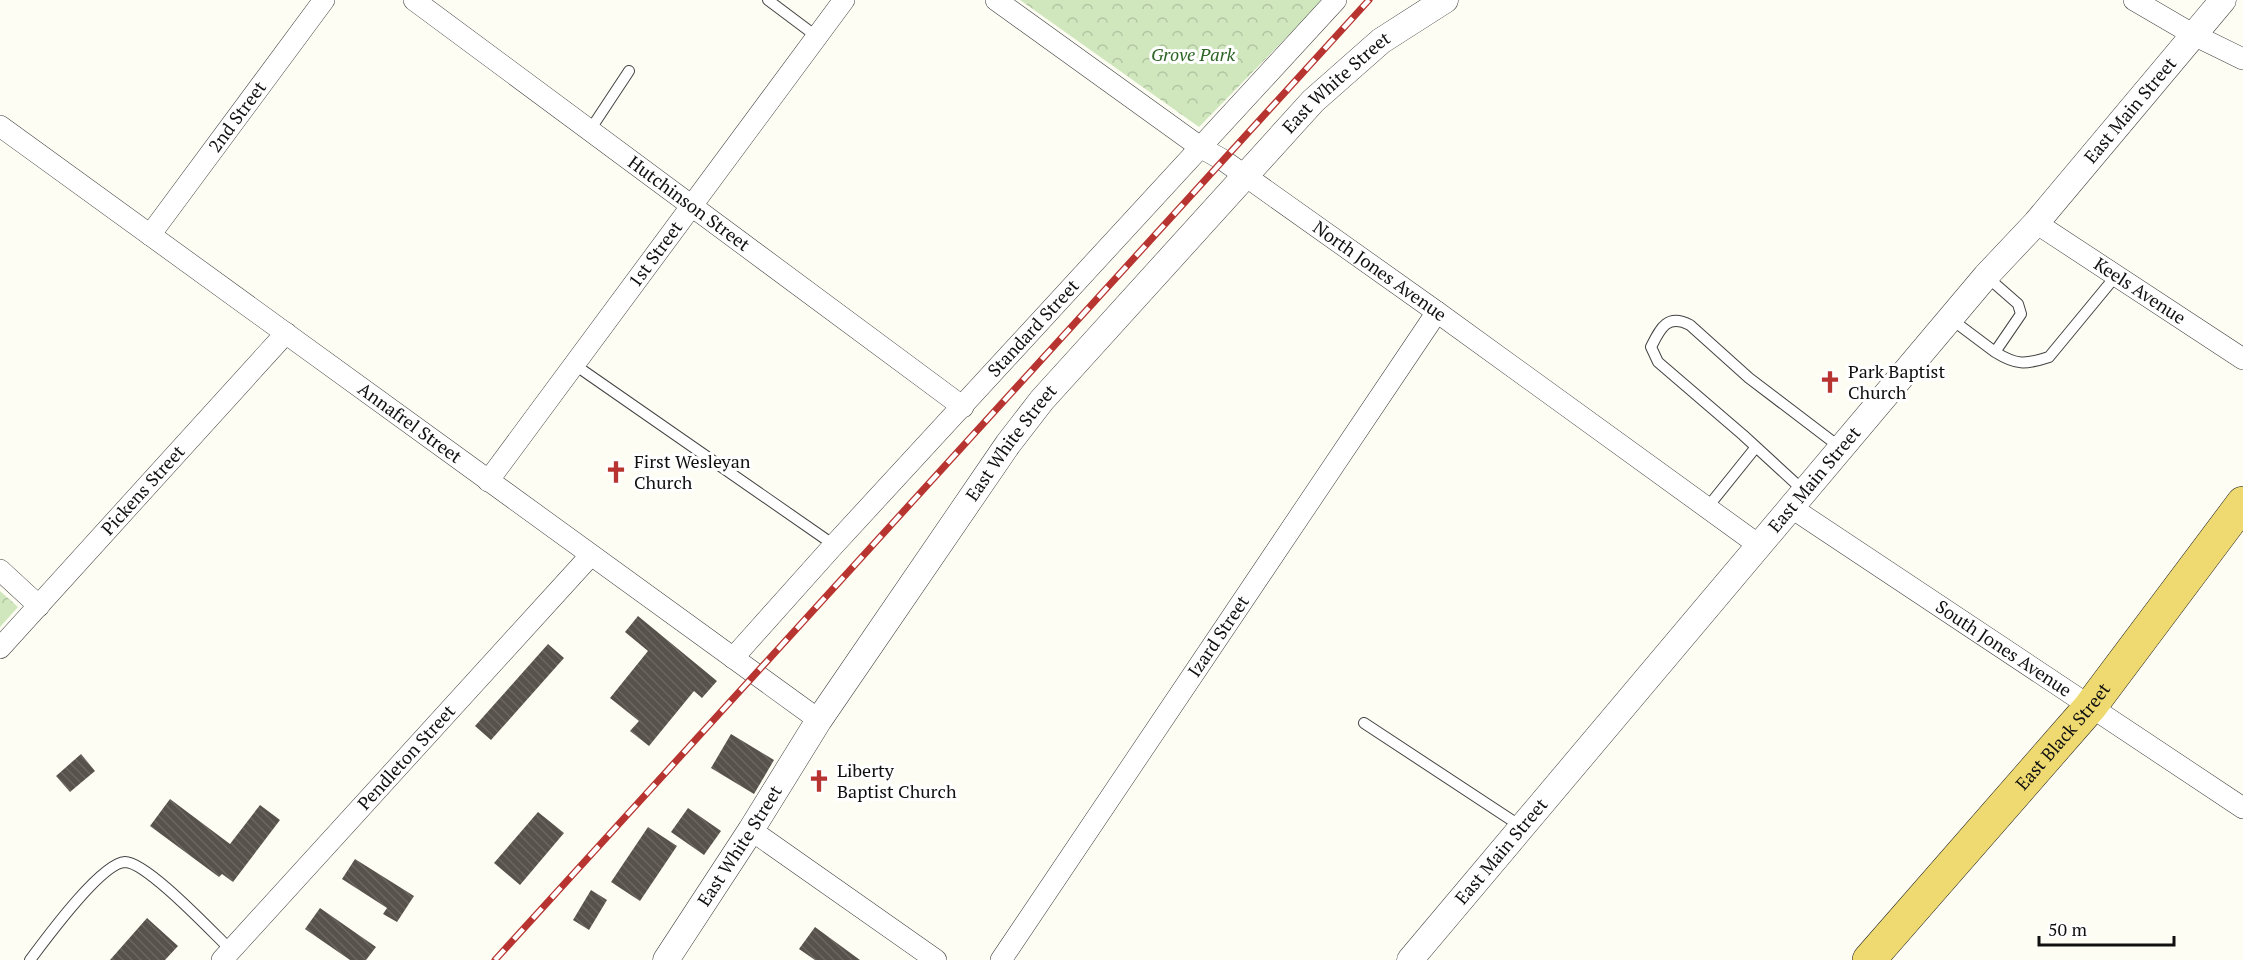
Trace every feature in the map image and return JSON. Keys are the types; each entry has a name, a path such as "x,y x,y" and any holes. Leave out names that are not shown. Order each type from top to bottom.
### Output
{"main road":[{"name":"East Black Street","path":"1869,960 2090,707 2243,503"}],"street":[{"name":"2nd Street","path":"150,235 324,0"},
{"name":"Hutchinson Street","path":"414,0 963,406"},
{"name":"1st Street","path":"488,480 844,0"},
{"name":"North Jones Avenue","path":"996,0 1200,147 1245,175 1437,312 1760,546"},
{"name":"Standard Street","path":"734,658 834,545 1336,0"},
{"name":"East White Street","path":"666,960 819,720 1008,444 1042,400 1321,94 1382,41 1445,0"},
{"path":"2134,0 2194,35 2243,59"},
{"name":"East Main Street","path":"1410,960 1986,276 2036,223 2223,0"},
{"name":"Annafrel Street","path":"0,126 819,720"},
{"name":"Keels Avenue","path":"2036,223 2243,359"},
{"name":"Izard Street","path":"1001,960 1437,312"},
{"name":"Pickens Street","path":"0,648 286,333"},
{"name":"South Jones Avenue","path":"1798,500 2090,707 2243,808"},
{"name":"Pendleton Street","path":"226,955 591,555"},
{"path":"0,570 39,606"},
{"path":"751,830 936,960"}],"lane":[{"path":"768,0 816,36"},
{"path":"590,130 629,71"},
{"path":"1986,276 2018,304 2022,314 1995,352"},
{"path":"1951,318 2011,363 2033,362 2049,357 2115,277"},
{"path":"1798,500 1756,447 1658,362 1651,347 1661,327 1670,322 1682,320 1690,325 1749,378 1841,449"},
{"path":"575,365 834,545"},
{"path":"1707,508 1756,447"},
{"path":"1364,723 1522,827"},
{"path":"30,960 92,884 108,869 127,862 148,873 226,955"}],"green space":[{"name":"Grove Park","path":"1020,0 1323,0 1199,127"},
{"path":"0,591 18,607 0,627"}],"building":[{"path":"638,616 717,681 702,698 694,691 649,746 630,731 639,721 610,698 648,651 625,632"},
{"path":"548,644 564,658 491,740 475,726"},
{"path":"731,734 774,760 754,794 711,768"},
{"path":"81,754 95,771 70,792 56,776"},
{"path":"170,799 230,844 260,805 280,820 233,882 222,874 219,877 150,826"},
{"path":"688,808 721,831 704,855 671,832"},
{"path":"538,812 564,833 520,885 494,863"},
{"path":"648,827 677,846 640,901 611,882"},
{"path":"355,859 414,896 397,922 383,914 387,908 342,879"},
{"path":"591,890 607,900 589,930 573,920"},
{"path":"320,908 376,947 366,960 350,960 305,929"},
{"path":"147,918 178,946 165,960 110,960"},
{"path":"815,927 860,960 815,960 799,949"}],"railway":[{"path":"495,960 1369,0"}],"place":[{"name":"Park Baptist Church","path":"1830,382"},
{"name":"First Wesleyan Church","path":"616,472"},
{"name":"Liberty Baptist Church","path":"819,781"}]}
